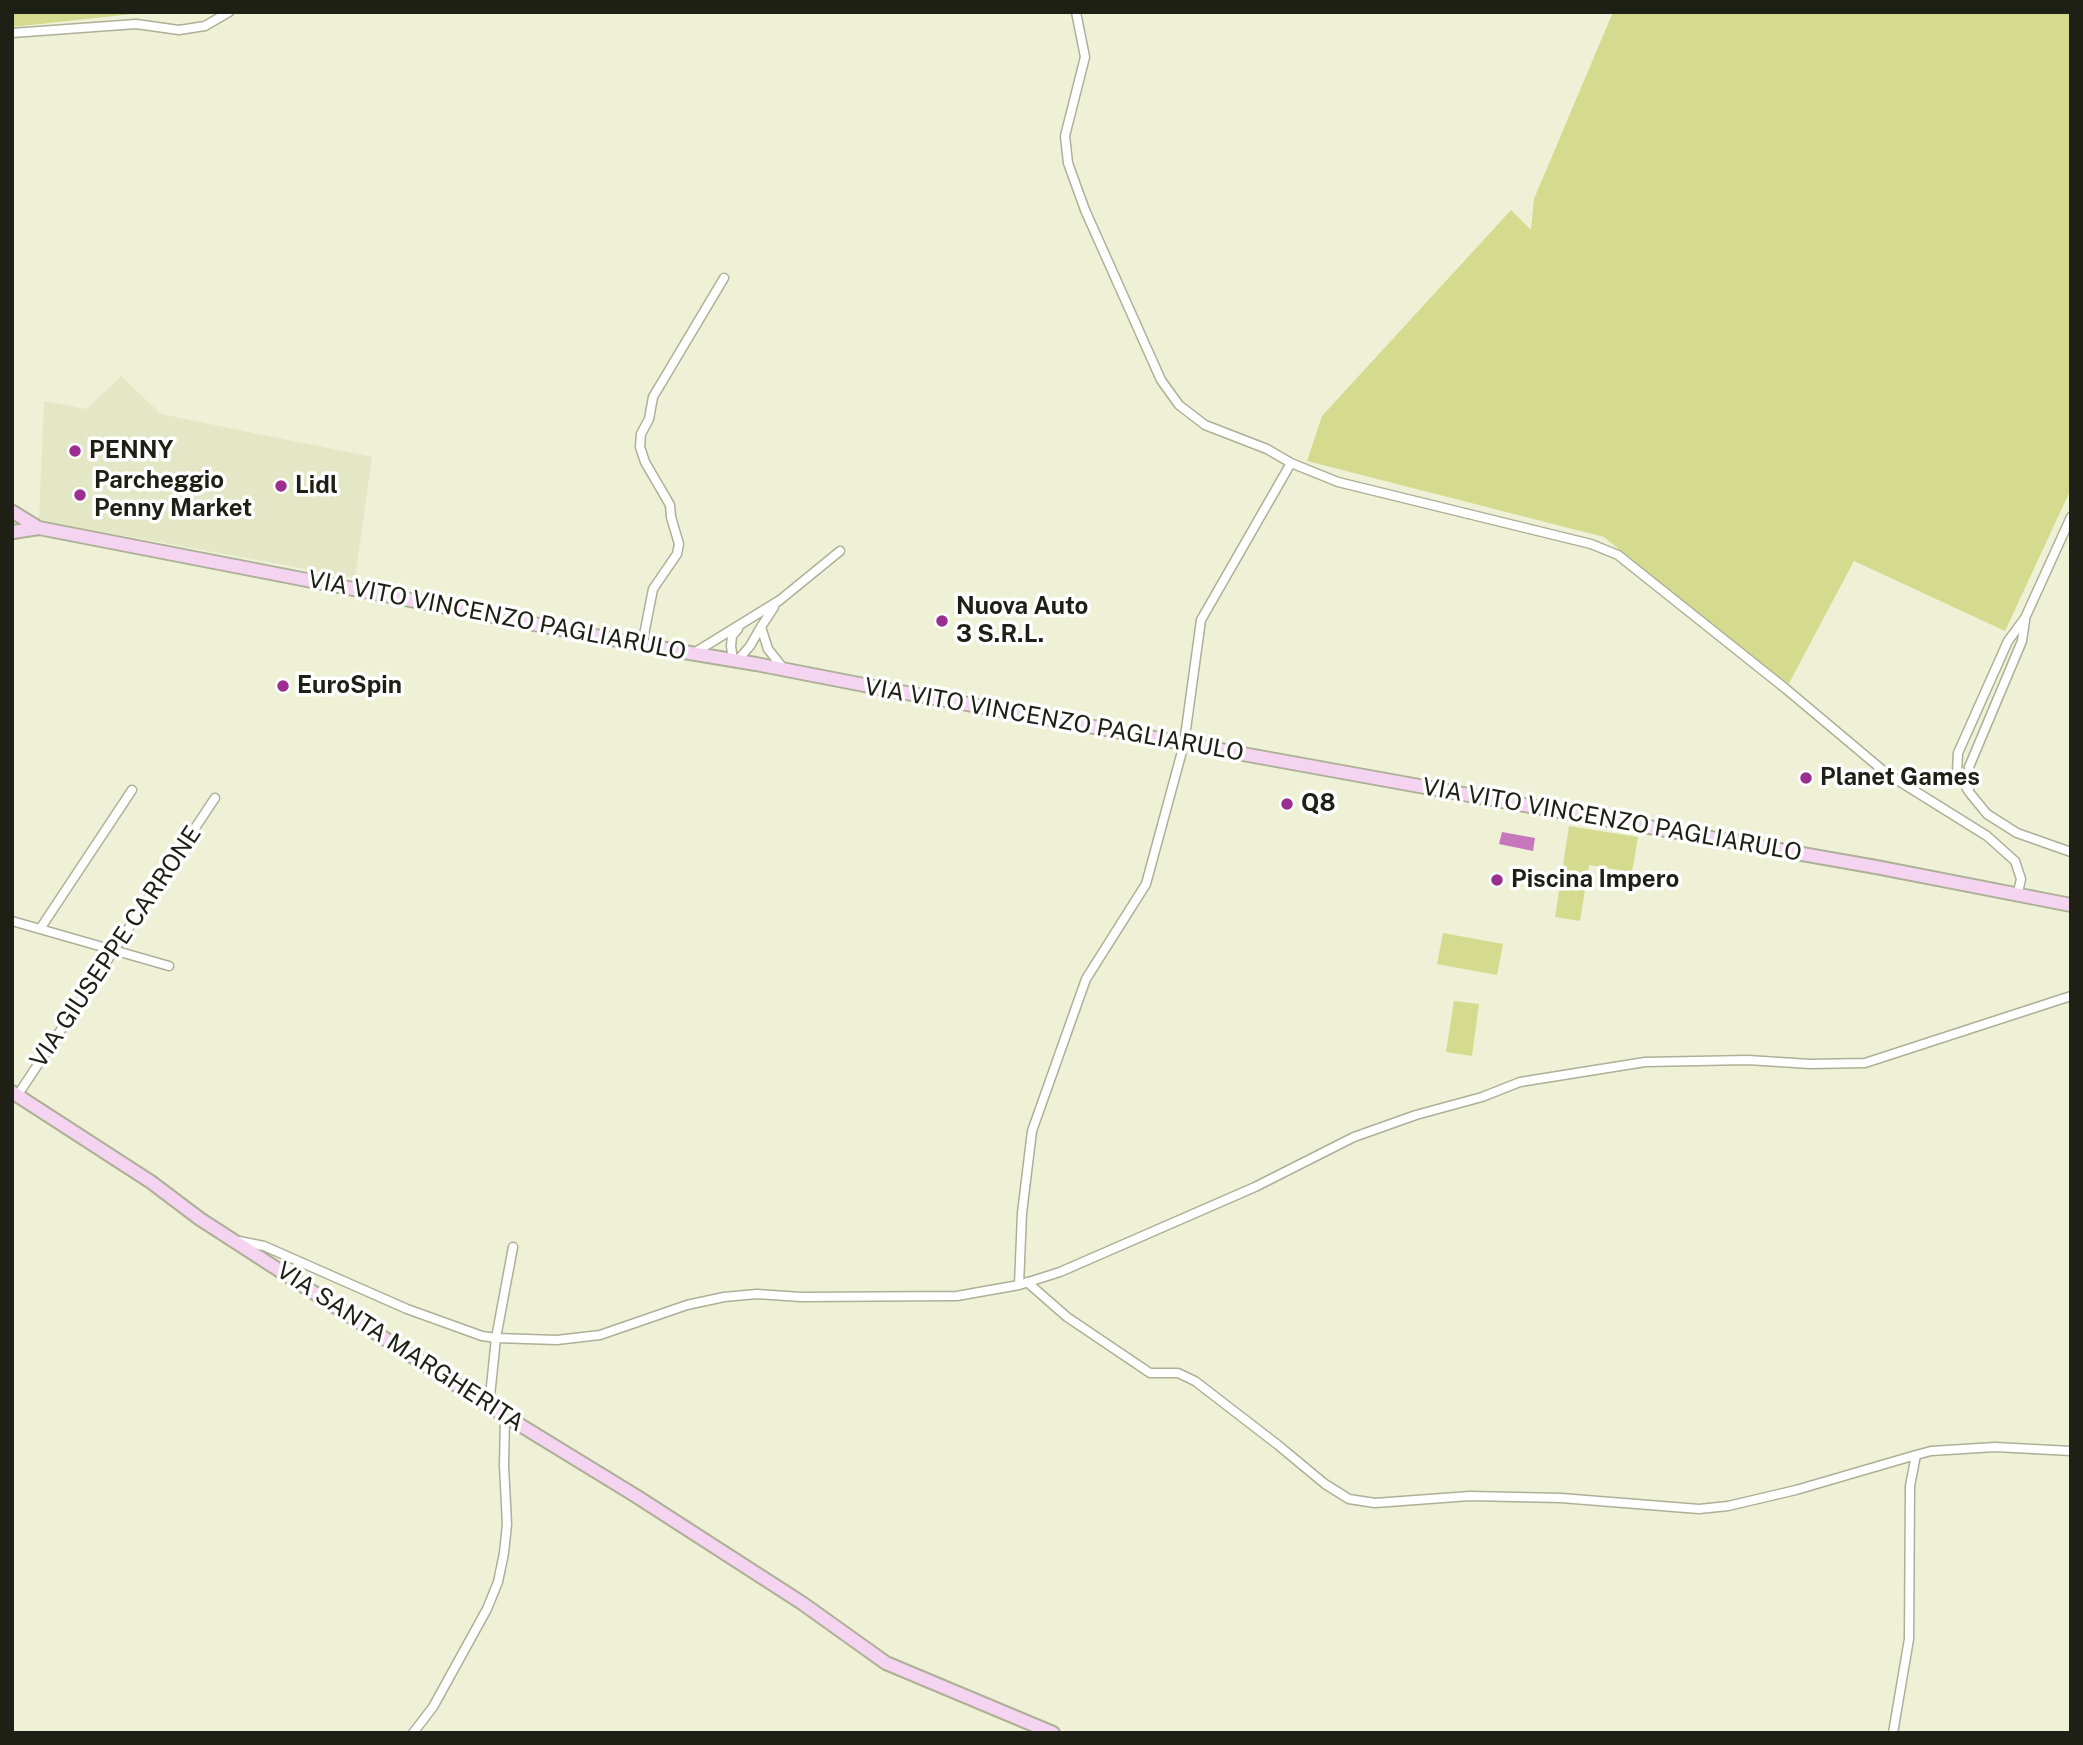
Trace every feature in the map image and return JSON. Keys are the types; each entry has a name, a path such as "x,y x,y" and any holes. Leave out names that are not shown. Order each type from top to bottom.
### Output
{"street":[{"path":"12,33 136,24 178,30 205,26 229,12"},
{"path":"1076,12 1085,57 1065,136 1068,163 1085,210 1161,380 1179,405 1205,425 1267,449 1292,464 1338,482 1591,544 1618,555 1886,773 1987,836 2015,861 2021,879 2017,895"},
{"path":"642,645 653,589 677,554 679,544 670,505 645,462 640,447 641,434 649,419 653,397 724,278"},
{"path":"1023,1284 1021,1213 1032,1131 1086,979 1146,884 1184,744 1201,620 1292,464"},
{"path":"13,511 16,520 13,532"},
{"name":"VIA VITO VINCENZO PAGLIARULO","path":"13,511 39,528"},
{"path":"2071,517 2025,618 2008,640 1958,753 1957,772 1987,814 2017,832 2071,852"},
{"name":"VIA VITO VINCENZO PAGLIARULO","path":"13,532 39,528 642,645 1876,867 2071,905"},
{"path":"691,654 780,600 841,551"},
{"path":"735,661 750,646 767,615 780,600"},
{"path":"1969,792 1969,767 2022,641 2025,618"},
{"path":"735,661 731,646 732,636 742,624"},
{"path":"761,627 768,649 783,669"},
{"path":"40,929 132,790"},
{"name":"VIA GIUSEPPE CARRONE","path":"15,1094 215,799"},
{"path":"12,920 169,966"},
{"path":"233,1240 264,1246 407,1309 482,1336 496,1338 556,1340 600,1335 687,1305 724,1297 757,1294 801,1297 957,1296 1023,1284 1060,1272 1255,1187 1354,1137 1416,1115 1471,1101 1520,1082 1646,1062 1748,1060 1810,1064 1865,1063 2071,996"},
{"name":"VIA SANTA MARGHERITA","path":"15,1094 151,1182 200,1219 489,1406 792,1596 886,1663 1053,1733"},
{"path":"489,1406 496,1338 513,1248"},
{"path":"1023,1284 1150,1373 1178,1373 1195,1381 1325,1484 1349,1499 1375,1503 1470,1496 1561,1498 1699,1509 1728,1506 1796,1490 1931,1451 1995,1447 2071,1451"},
{"path":"413,1733 433,1707 487,1609 498,1582 505,1553 507,1524 505,1416"},
{"path":"1893,1733 1909,1639 1910,1486 1916,1455"}],"shaded area":[{"path":"121,376 161,414 372,457 355,578 39,520 44,401 87,409"},
{"path":"1502,832 1535,838 1533,851 1499,844"}],"green space":[{"path":"12,12 151,12 12,27"},
{"path":"1613,12 2071,12 2071,489 2005,631 1854,561 1786,689 1604,537 1307,461 1322,416 1511,210 1531,230 1534,199"},
{"path":"1569,826 1638,837 1632,872 1589,865 1580,921 1555,917"},
{"path":"1443,933 1503,944 1497,975 1437,964"},
{"path":"1454,1001 1479,1004 1472,1056 1446,1052"}],"place":[{"name":"PENNY","path":"75,451"},
{"name":"Lidl","path":"281,486"},
{"name":"Parcheggio Penny Market","path":"80,495"},
{"name":"Nuova Auto 3 S.R.L.","path":"942,621"},
{"name":"EuroSpin","path":"283,686"},
{"name":"Planet Games","path":"1806,778"},
{"name":"Q8","path":"1287,804"},
{"name":"Piscina Impero","path":"1497,880"}]}
